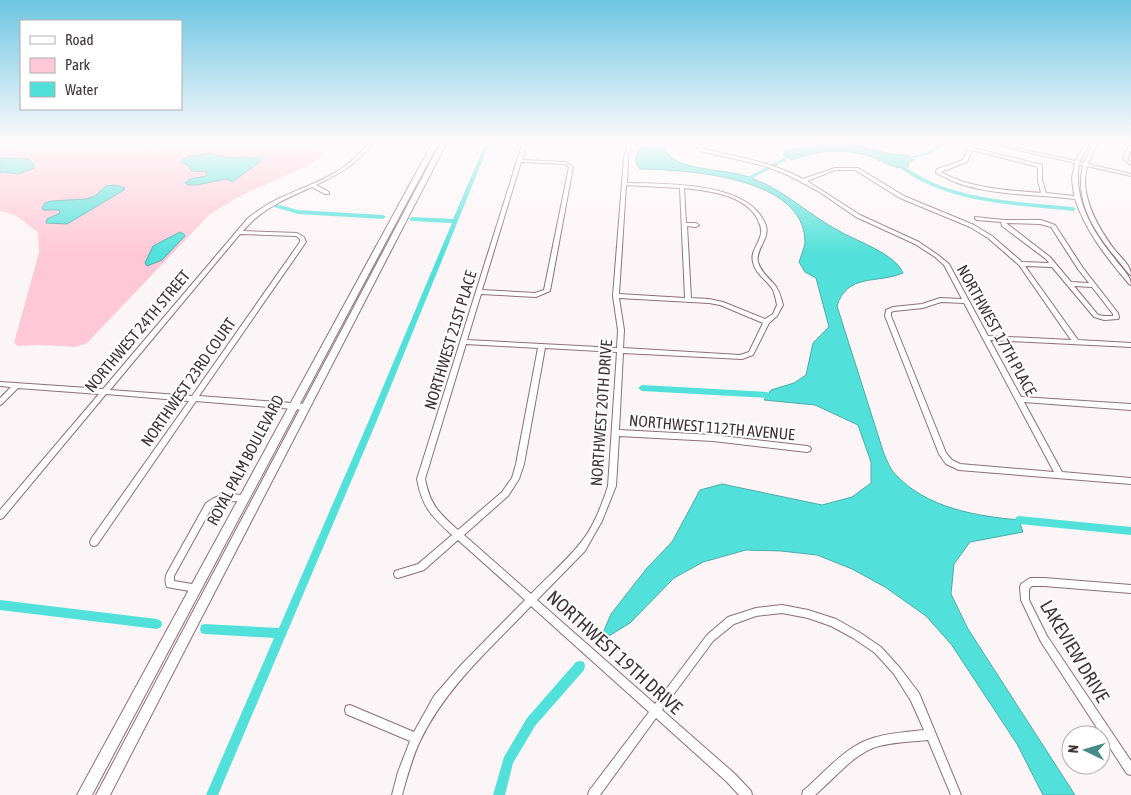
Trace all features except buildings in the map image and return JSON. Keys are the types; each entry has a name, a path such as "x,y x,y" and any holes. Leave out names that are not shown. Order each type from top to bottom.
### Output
{"main road":[{"name":"ROYAL PALM BOULEVARD","path":"84,795 416,179"},
{"name":"ROYAL PALM BOULEVARD","path":"103,795 425,179"}],"street":[{"name":"NORTHWEST 24TH STREET","path":"0,516 256,213 324,179"},
{"name":"NORTHWEST 21ST PLACE","path":"459,535 439,518 429,506 423,494 421,479 514,179"},
{"path":"479,292 536,295 547,291 569,179"},
{"name":"NORTHWEST 20TH DRIVE","path":"397,795 403,772 416,738 438,700 464,668 582,548 605,510 612,486 616,433 620,330 616,296 625,179"},
{"path":"873,179 902,197 972,226 990,237 1021,264 1076,342"},
{"path":"954,179 965,184 999,189 1043,191 1078,197"},
{"path":"1040,179 1043,191"},
{"path":"1076,179 1083,214 1094,235 1131,283"},
{"path":"1084,179 1083,187 1092,216 1102,236 1131,273"},
{"name":"NORTHWEST 17TH PLACE","path":"804,180 848,211 932,251 946,264 1060,476"},
{"path":"465,342 746,356 751,353 766,322 775,314 780,305 777,289 758,268 756,262 756,251 763,241 764,226 761,218 754,210 735,198 710,190 624,184"},
{"path":"312,185 327,193"},
{"path":"682,187 688,299"},
{"path":"977,218 1004,222 1041,222 1053,226 1067,250 1116,314 1116,318 1096,316 1038,249 1004,225 1004,222"},
{"path":"684,224 696,225"},
{"name":"NORTHWEST 23RD COURT","path":"94,542 302,242 302,238 297,235 239,232"},
{"path":"1021,264 1054,266"},
{"path":"1070,284 1094,285"},
{"path":"616,296 688,299 721,304 766,322"},
{"path":"965,301 940,300 923,306 888,311 888,316 939,445 949,462 959,467 1131,481"},
{"path":"987,338 1131,345"},
{"path":"398,574 421,567 505,494 515,479 520,464 542,346"},
{"path":"0,384 305,407"},
{"path":"0,402 18,384"},
{"path":"1019,399 1131,407"},
{"name":"NORTHWEST 112TH AVENUE","path":"616,433 713,438 807,449"},
{"path":"195,588 174,586 170,584 170,576 209,505 216,499 225,497 244,498"},
{"name":"NORTHWEST 19TH DRIVE","path":"459,535 731,778 747,795"},
{"name":"LAKEVIEW DRIVE","path":"1131,589 1044,582 1030,582 1024,588 1025,600 1044,639 1131,770"},
{"path":"594,795 710,638 731,620 756,612 782,609 808,614 833,622 878,650 897,671 915,697 956,795"},
{"path":"350,710 416,738"},
{"path":"807,795 869,744 890,739 931,735"}],"green space":[{"path":"0,179 278,179 240,196 210,214 87,343 75,347 18,346 14,343 39,253 38,232 15,215 0,211"}],"water":[{"path":"190,179 226,179 197,185 185,183"},
{"path":"731,179 755,179 766,184 828,225 885,254 899,266 903,273 855,284 848,288 837,306 884,454 893,472 907,486 921,495 969,513 1019,520 1023,532 970,542 954,564 951,594 968,629 1075,795 1043,795 1017,744 951,644 926,616 885,587 852,569 817,555 746,550 703,562 674,578 630,623 599,642 611,614 647,568 672,542 700,490 722,484 822,505 852,497 871,483 871,462 858,425 815,405 764,400 771,390 794,383 806,375 813,343 829,327 816,278 805,272 799,262 805,243 800,221 786,203 765,190"},
{"path":"115,185 125,188 67,224 46,223 47,219 60,213 59,210 43,210 42,208 45,203 86,199 95,196 106,186"},
{"path":"180,232 185,236 162,260 147,266 145,263 153,246"}],"waterway":[{"path":"212,795 371,425 473,179"},
{"path":"922,179 959,193 981,198 1073,209"},
{"path":"276,206 298,212 383,217"},
{"path":"412,219 455,221"},
{"path":"642,388 767,395"},
{"path":"1019,520 1131,531"},
{"path":"0,605 157,624"},
{"path":"205,629 281,633"},
{"path":"499,795 508,761 531,722 580,666"}]}
